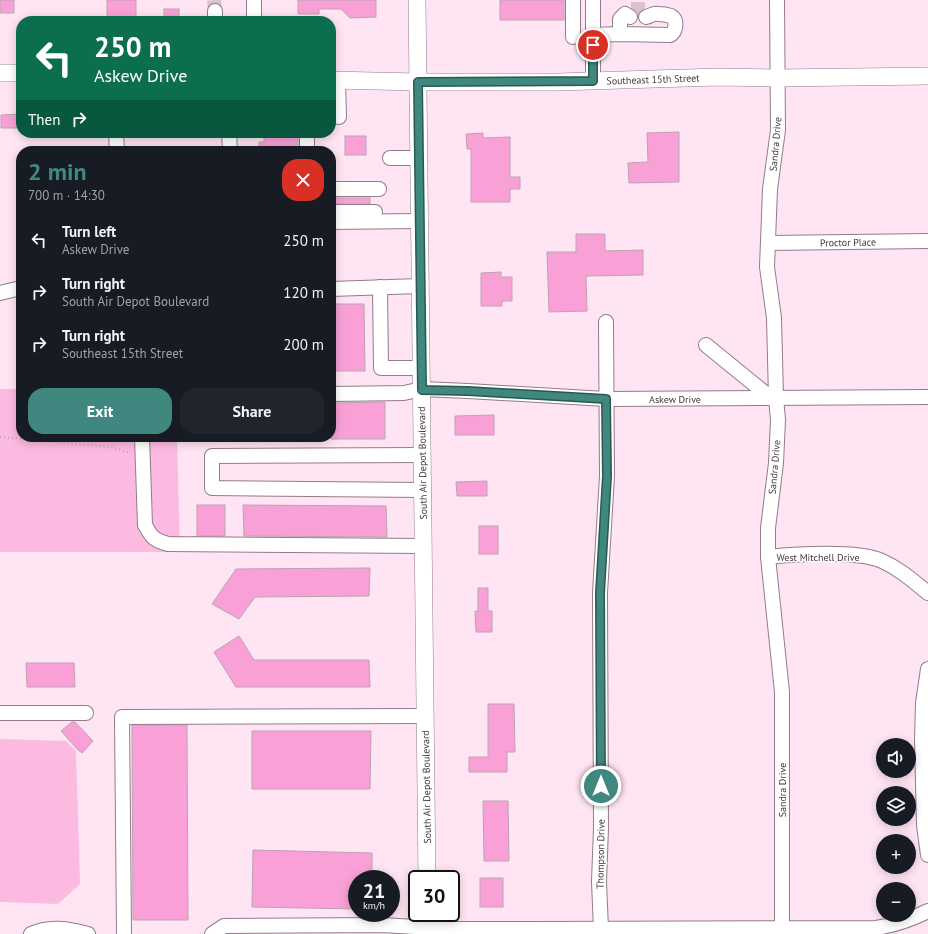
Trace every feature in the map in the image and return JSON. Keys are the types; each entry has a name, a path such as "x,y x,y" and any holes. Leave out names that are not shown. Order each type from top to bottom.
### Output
{"main road":[{"name":"South Air Depot Boulevard","path":"417,0 427,870"},
{"path":"0,73 16,73"},
{"name":"Southeast 15th Street","path":"336,80 418,82 593,81 928,76"}],"street":[{"path":"254,0 254,16"},
{"path":"573,0 573,38"},
{"path":"593,0 593,81"},
{"name":"Sandra Drive","path":"777,0 778,130 770,189 767,267 774,318 774,398 778,420 776,463 768,528 768,557 782,692 782,931"},
{"path":"620,34 620,19 629,13"},
{"path":"593,35 670,35 673,33 675,29 673,19 670,16 650,13"},
{"path":"336,89 339,117"},
{"path":"390,158 418,158"},
{"path":"336,189 379,189"},
{"path":"336,212 380,212"},
{"path":"336,222 419,221"},
{"name":"Proctor Place","path":"768,243 928,241"},
{"path":"336,288 420,286"},
{"path":"380,287 382,368 421,368"},
{"path":"0,293 16,289"},
{"name":"Thompson Drive","path":"601,930 599,882 601,828 600,593 607,476 606,322"},
{"path":"706,345 774,398"},
{"name":"Askew Drive","path":"336,394 404,393 422,390 468,391 606,399 928,397"},
{"path":"142,442 145,525 155,540 168,544 423,546"},
{"path":"422,455 212,456 212,488 422,490"},
{"name":"West Mitchell Drive","path":"768,557 788,555 862,556 881,561 902,572 928,593"},
{"path":"928,669 923,703 926,718 922,740 924,825 928,855"},
{"path":"0,713 86,713"},
{"path":"124,934 122,717 425,716"},
{"path":"212,934 224,926 427,925 446,929 782,931 876,928 892,926 909,921 928,911"},
{"path":"31,934 37,931 57,927 88,934"}],"path":[{"path":"0,437 16,438"},
{"path":"56,442 111,447 143,456"}],"shaded area":[{"path":"0,389 16,389 16,442 177,442 180,552 0,552"},
{"path":"0,739 66,741 76,751 80,884 58,904 0,902"}],"building":[{"path":"0,0 14,0 14,13 0,13"},
{"path":"107,0 136,0 136,16 107,16"},
{"path":"298,0 376,0 376,17 350,18 341,9 319,9 319,14 298,14"},
{"path":"500,0 564,0 564,20 500,20"},
{"path":"164,9 179,9 179,16 164,16"},
{"path":"16,114 16,128 1,128 1,115"},
{"path":"679,132 679,182 629,183 628,163 648,162 647,133"},
{"path":"483,133 483,138 510,137 510,177 520,177 520,189 510,189 510,202 471,202 471,149 467,149 466,134"},
{"path":"345,136 366,136 366,155 345,155"},
{"path":"264,138 298,138 298,146 259,146 259,142 264,142"},
{"path":"336,198 370,198 370,204 336,204"},
{"path":"576,234 605,234 605,251 643,250 643,275 586,276 587,311 549,312 547,252 576,252"},
{"path":"501,272 501,277 512,277 512,301 502,301 502,306 481,306 481,273"},
{"path":"336,304 364,304 365,371 336,371"},
{"path":"385,402 385,439 336,439 336,403"},
{"path":"494,415 494,435 455,435 455,416"},
{"path":"487,481 487,496 457,496 456,482"},
{"path":"197,505 225,505 225,536 197,536"},
{"path":"243,505 386,506 387,537 244,536"},
{"path":"479,526 498,526 498,554 479,554"},
{"path":"370,568 369,596 255,597 239,619 212,604 236,569"},
{"path":"478,588 488,588 488,611 492,611 492,632 476,632 475,611 478,611"},
{"path":"239,636 254,660 369,660 370,687 236,687 214,652"},
{"path":"26,663 74,663 75,687 27,687"},
{"path":"488,704 514,704 515,752 507,752 507,772 469,772 469,757 488,757"},
{"path":"72,722 75,722 93,741 82,753 61,731"},
{"path":"132,725 187,725 188,920 133,920"},
{"path":"252,731 371,731 370,789 252,789"},
{"path":"483,801 508,801 509,861 484,861"},
{"path":"253,850 372,853 372,870 348,870 348,909 252,907"},
{"path":"480,878 503,878 503,907 480,907"}],"tunnel":[{"path":"214,0 215,11"},
{"path":"631,9 646,9"}],"route":[{"path":"593,45 593,81 418,82 418,181 422,390 468,391 606,399 607,476 600,593 601,786"}]}
